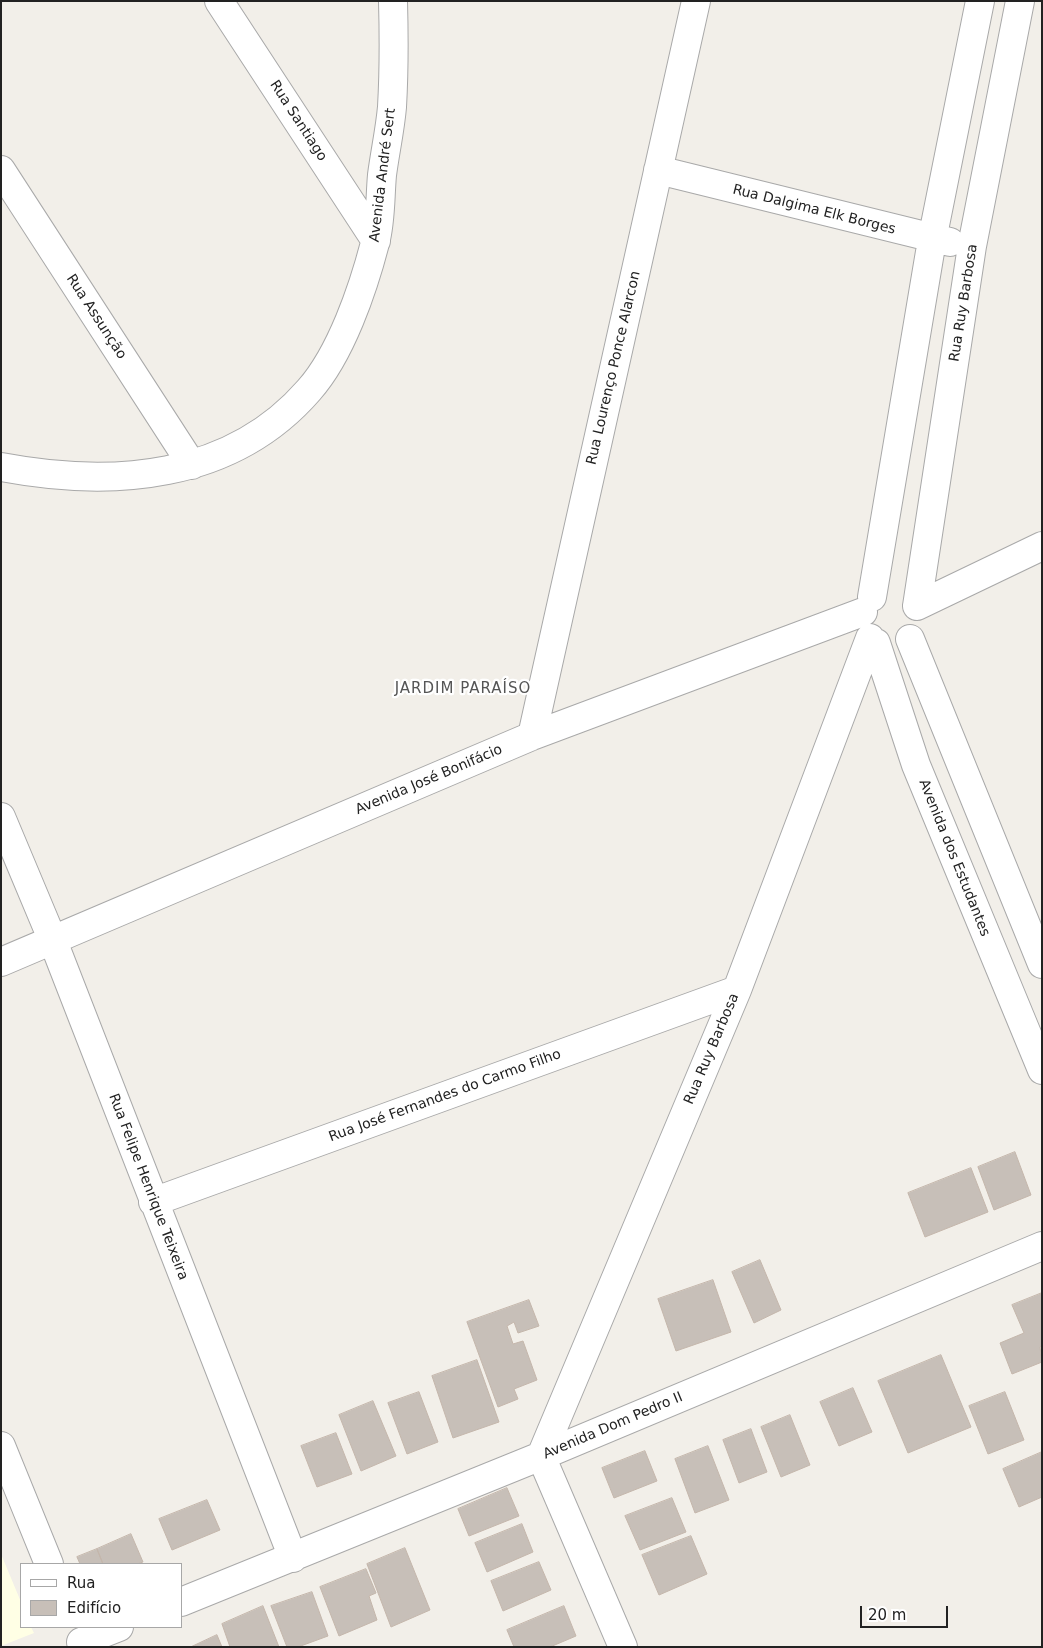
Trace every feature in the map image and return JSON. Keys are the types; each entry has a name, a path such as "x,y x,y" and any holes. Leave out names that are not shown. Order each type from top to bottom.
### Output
{"street":[{"name":"Rua Santiago","path":"219,1 376,241"},
{"name":"Avenida André Sert","path":"1,468 72,476 127,476 156,473 192,465 231,451 266,430 310,389 333,354 353,308 376,241 392,108 394,1"},
{"name":"Rua Lourenço Ponce Alarcon","path":"532,736 696,1"},
{"name":"Rua Ruy Barbosa","path":"541,1456 737,990 870,622 932,240 980,1"},
{"name":"Rua Ruy Barbosa","path":"917,606 972,246 1020,1"},
{"name":"Rua Assunção","path":"1,170 192,465"},
{"name":"Rua Dalgima Elk Borges","path":"658,170 932,240 972,246"},
{"path":"917,606 1042,546"},
{"path":"897,590 905,593 917,606 919,624 910,639 894,647 870,622 879,592 897,590"},
{"name":"Avenida José Bonifácio","path":"1,962 532,736 870,622"},
{"name":"Avenida dos Estudantes","path":"870,622 916,765 1042,1070"},
{"path":"910,639 1042,964"},
{"name":"Rua Felipe Henrique Teixeira","path":"1,817 53,940 293,1558"},
{"name":"Rua José Fernandes do Carmo Filho","path":"154,1202 737,990"},
{"name":"Avenida Dom Pedro II","path":"182,1602 541,1456 1042,1246"},
{"path":"1,1446 50,1563"},
{"path":"541,1456 623,1647"},
{"path":"80,1638 115,1628"}],"shaded area":[{"path":"1,1554 20,1600 20,1628 32,1628 34,1633 1,1646"}],"building":[{"path":"1015,1152 1031,1195 994,1210 978,1167"},
{"path":"971,1168 988,1212 925,1237 908,1193"},
{"path":"760,1260 781,1310 754,1323 732,1272"},
{"path":"713,1280 731,1332 676,1351 658,1299"},
{"path":"1042,1293 1042,1346 1040,1347 1042,1362 1012,1374 1000,1343 1024,1333 1012,1305"},
{"path":"529,1300 539,1326 518,1333 514,1322 507,1326 513,1344 523,1341 537,1380 514,1389 518,1399 498,1407 467,1322"},
{"path":"941,1355 971,1427 908,1453 878,1381"},
{"path":"477,1360 499,1422 453,1438 432,1376"},
{"path":"853,1388 872,1432 839,1446 820,1402"},
{"path":"419,1392 438,1442 407,1454 388,1403"},
{"path":"1005,1392 1024,1440 988,1454 969,1406"},
{"path":"373,1401 396,1456 361,1471 339,1415"},
{"path":"790,1415 810,1465 781,1477 761,1427"},
{"path":"751,1429 767,1472 739,1483 723,1440"},
{"path":"336,1433 352,1474 317,1487 301,1446"},
{"path":"708,1446 729,1500 695,1513 675,1459"},
{"path":"645,1451 657,1481 614,1498 602,1468"},
{"path":"1042,1452 1042,1497 1019,1507 1003,1469"},
{"path":"507,1488 519,1516 469,1536 458,1509"},
{"path":"672,1498 686,1532 640,1550 625,1516"},
{"path":"207,1500 220,1530 172,1550 159,1519"},
{"path":"522,1524 533,1552 487,1572 475,1543"},
{"path":"131,1534 143,1562 103,1563 97,1549"},
{"path":"691,1536 707,1574 659,1595 642,1555"},
{"path":"405,1548 430,1610 391,1627 367,1564"},
{"path":"97,1549 103,1563 80,1563 77,1557"},
{"path":"539,1562 551,1590 503,1611 491,1581"},
{"path":"366,1569 376,1593 369,1596 377,1620 339,1636 320,1587"},
{"path":"312,1592 328,1636 298,1647 287,1647 271,1606"},
{"path":"263,1606 279,1647 230,1647 222,1624"},
{"path":"564,1606 576,1636 550,1647 514,1647 507,1630"},
{"path":"217,1635 222,1647 191,1647"}],"district":[{"name":"JARDIM PARAÍSO","path":"463,689"}]}
